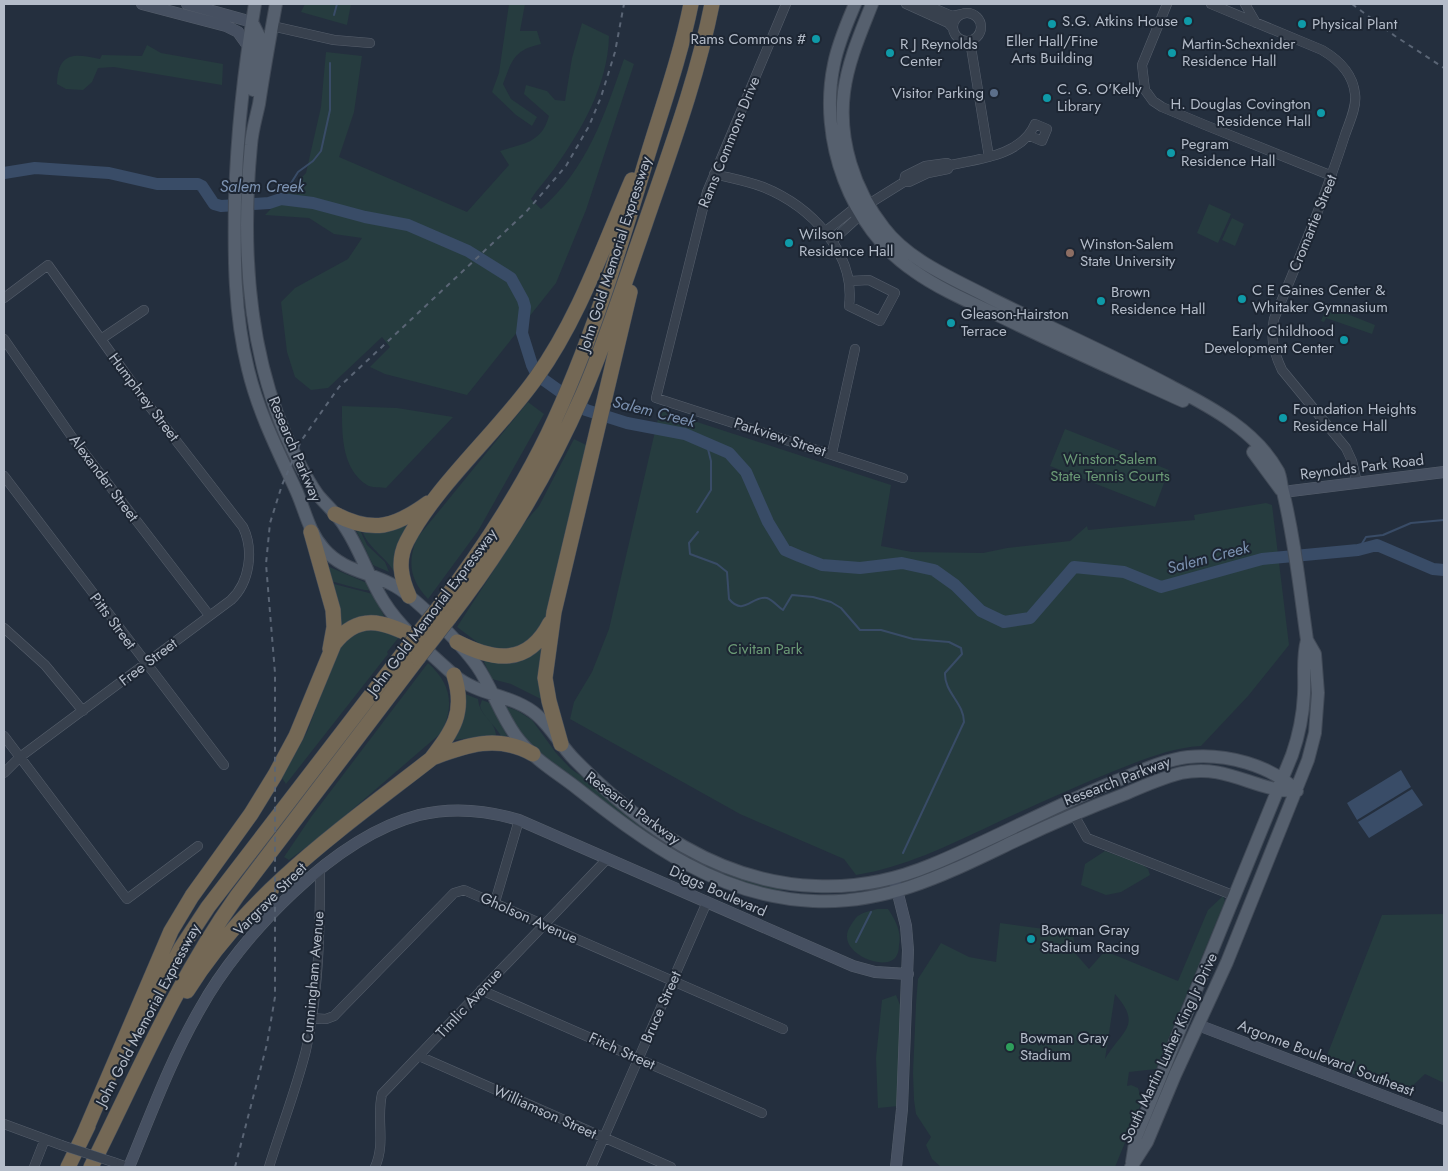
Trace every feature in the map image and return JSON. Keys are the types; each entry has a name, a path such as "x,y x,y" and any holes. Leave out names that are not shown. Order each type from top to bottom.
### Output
{"highway":[{"name":"John Gold Memorial Expressway","path":"444,612 503,516 555,419 578,365 635,198 681,47 691,4"},
{"name":"John Gold Memorial Expressway","path":"68,1167 166,975 208,907 413,648 511,532 567,428 590,375 694,78 712,4"},
{"path":"409,596 402,574 404,548 438,497 526,392 559,341 580,302 661,112"},
{"path":"561,744 548,701 545,678 554,612 652,202"},
{"path":"335,514 363,525 389,524 405,519 438,497"},
{"path":"84,1134 171,931 192,896 251,814 275,775 296,736 328,655 334,627 333,610 311,532"},
{"path":"457,642 488,656 514,655 537,642 546,630 554,612"},
{"path":"328,655 345,632 365,623 386,625 413,648"},
{"name":"John Gold Memorial Expressway","path":"92,1167 185,977 222,916 413,648"},
{"path":"141,1067 201,970 244,915 298,863 430,759 448,736 457,717 458,695 454,675"},
{"path":"430,759 467,745 488,742 513,745 532,754"}],"main road":[{"name":"Research Parkway","path":"255,4 240,107 234,235 237,307 248,367 269,433 296,491 311,532 334,560 397,587 409,596 457,642 480,670 514,734 532,754 655,847 696,870 734,886 775,897 816,901 857,900 898,892 937,878 1074,815 1163,779 1193,772 1230,774 1278,791 1297,791"},
{"name":"Research Parkway","path":"276,4 251,140 249,177 248,236 253,314 268,388 295,457 313,488 349,533 384,604 413,648 471,686 529,709 545,723 582,767 636,816 677,843 721,865 771,881 816,886 856,885 894,878 931,865 1104,786 1176,760 1201,756 1243,762 1284,778 1297,791"},
{"name":"South Martin Luther King Jr Drive","path":"855,4 833,65 830,118 831,135 842,174 864,207 884,229 926,264 1028,318 1160,381 1223,415 1262,451 1279,472 1292,531 1307,640 1315,654 1318,706 1312,746 1297,791 1227,962 1147,1142 1131,1167"},
{"name":"South Martin Luther King Jr Drive","path":"864,207 845,141 843,110 850,65 872,4"},
{"path":"251,140 259,36 252,22"},
{"name":"South Martin Luther King Jr Drive","path":"1131,1167 1136,1138 1284,778 1302,716 1303,655 1307,640"},
{"path":"1198,1025 1193,1018 1208,960"}],"street":[{"path":"142,4 226,26 241,36 248,46"},
{"path":"187,4 252,22"},
{"name":"Rams Commons Drive","path":"656,398 701,213 714,174 785,4"},
{"path":"906,4 950,23 959,38 970,41 979,36 981,24 973,14 952,16 924,4"},
{"path":"1167,4 1143,60 1142,72 1145,90 1153,101 1162,107 1308,168 1332,176"},
{"name":"Cromartie Street","path":"1212,4 1322,50 1336,58 1348,72 1356,96 1332,176 1274,319 1272,338 1276,358 1282,370 1346,448 1352,461 1357,483"},
{"path":"1245,4 1256,23"},
{"path":"953,28 955,20 962,14"},
{"path":"272,26 339,41 370,43"},
{"path":"970,41 988,157"},
{"path":"826,231 851,211 864,207 904,182 906,176 912,173 935,168 947,163 950,166 988,157 1009,150 1030,136"},
{"path":"714,174 762,187 786,198 826,231 833,240 850,281 849,306 880,320 895,293 869,280 850,281"},
{"path":"833,240 855,220 864,207"},
{"name":"Humphrey Street","path":"4,298 48,265 142,398 243,527"},
{"path":"101,339 144,310"},
{"name":"Alexander Street","path":"4,339 72,437 209,615"},
{"path":"832,453 855,349"},
{"name":"Parkview Street","path":"656,398 832,453 903,478"},
{"name":"Reynolds Park Road","path":"1283,492 1444,472"},
{"name":"Pitts Street","path":"4,476 224,765"},
{"name":"Free Street","path":"4,773 20,758 231,600 242,587 249,556 248,536 243,527"},
{"path":"4,628 45,665 83,711"},
{"path":"4,736 127,900 198,846"},
{"name":"Vargrave Street","path":"128,1167 178,1051 211,991 262,924 320,871 376,832 421,815 469,810 519,820"},
{"path":"1074,815 1082,833 1090,840 1235,896"},
{"path":"494,902 519,820"},
{"name":"Diggs Boulevard","path":"519,820 853,966 875,972 908,974"},
{"name":"Timlic Avenue","path":"375,1167 382,1148 380,1102 382,1094 607,858"},
{"name":"Cunningham Avenue","path":"269,1167 303,1063 311,1018 319,926 320,871"},
{"path":"894,878 906,926 908,974 901,1124 896,1167"},
{"name":"Gholson Avenue","path":"311,1018 326,1019 334,1016 458,890 469,891 784,1029"},
{"name":"Bruce Street","path":"591,1167 707,902"},
{"name":"Fitch Street","path":"481,990 762,1113"},
{"name":"Argonne Boulevard Southeast","path":"1198,1025 1444,1119"},
{"name":"Williamson Street","path":"419,1056 671,1167"},
{"path":"4,1124 45,1140 128,1167"},
{"path":"34,1167 45,1140"}],"green space":[{"path":"305,4 351,4 347,25 301,12"},
{"path":"509,4 525,4 520,31 537,31 541,44 525,49 515,57 503,84 511,99 537,117 532,126 516,115 492,92 499,73"},
{"path":"582,23 609,36 604,72 591,107 574,139 531,199 541,209 571,176 593,140 624,59 634,64 586,210 556,283 467,395 385,374 370,367 390,347 382,337 328,388 311,390 295,377 287,352 281,302 295,288 348,259 362,238 334,234 309,218 265,215 306,173 321,107 326,52 362,56 354,112 339,157 467,212 509,165 500,151 530,141 546,125 549,116 524,94 526,85 547,91 555,100 565,101 572,58"},
{"path":"147,45 161,53 223,64 222,85 114,67 98,68 92,82 83,90 66,89 57,84 60,66 69,57 82,56 100,59 102,55 142,56"},
{"path":"1209,204 1231,214 1218,243 1197,233"},
{"path":"1232,218 1244,224 1235,246 1222,240"},
{"path":"1327,306 1375,325 1372,334 1326,318 1324,322 1321,321"},
{"path":"528,402 544,414 478,531 428,599 417,585 412,570 412,555 417,538"},
{"path":"342,406 397,408 453,417 386,488 373,487 358,478 348,460 343,438"},
{"name":"Civitan Park","path":"660,410 891,485 881,546 912,552 983,553 1007,548 1070,541 1087,526 1088,530 1195,520 1194,515 1266,503 1272,505 1289,645 1248,696 1201,746 1156,755 1098,777 926,855 892,867 856,875 844,859 740,814 570,719 574,702 592,672 609,629"},
{"name":"Winston-Salem State Tennis Courts","path":"1065,429 1169,470 1155,507 1050,466"},
{"path":"574,439 588,446 548,612 539,633 510,652 481,645 457,627 525,522 539,506"},
{"path":"407,526 395,574 363,533"},
{"path":"356,530 360,530 367,545 385,562 389,572 373,565"},
{"path":"327,566 367,583 371,590 358,589 330,581"},
{"path":"334,584 373,594 384,616 341,630 332,586"},
{"path":"366,626 399,637 387,652 388,654 286,784 282,778 307,732 341,643"},
{"path":"545,639 543,700 511,684 492,679 484,662 485,660"},
{"path":"428,663 442,679 448,695 448,713 441,733 325,833 289,860 284,857 311,817"},
{"path":"465,694 478,699 482,711 493,726 496,735 454,740"},
{"path":"482,700 490,703 507,736 501,736 484,714 480,706"},
{"path":"505,706 518,711 532,720 556,753 571,769 596,786 641,824 788,887 787,890 755,886 721,876 687,859 652,838 619,815 533,746 516,726"},
{"path":"1105,851 1143,865 1148,869 1150,875 1121,892 1106,895 1081,885 1085,864"},
{"name":"Bowman Gray Stadium","path":"1223,896 1225,901 1156,1069 1129,1072 1127,1086 1131,1085 1138,1088 1142,1101 1115,1167 941,1167 932,1159 926,1145 931,1137 916,1114 913,1073 918,979 941,943 969,957 996,962 1000,923 1067,932 1073,933 1075,953 1089,969 1105,951 1178,981 1208,910","holes":["1115,994 1128,1014 1127,1028 1105,1059"]},
{"path":"877,909 888,909 899,931 900,940 897,954 894,959 887,962 869,960 860,956 848,943 847,934 856,917"},
{"path":"1444,914 1444,1083 1425,1074 1405,1093 1324,1063 1382,915"},
{"path":"896,995 900,1005 898,1106 878,1108 876,1058 882,1000"}],"water":[{"path":"1401,770 1411,787 1357,820 1347,803"},
{"path":"1412,789 1423,805 1369,838 1358,822"}],"waterway":[{"path":"334,15 337,4"},
{"path":"281,199 298,172 313,161 321,151 330,110 330,63"},
{"name":"Salem Creek","path":"4,173 35,168 109,173 157,184 198,184 202,186 214,204 221,206 269,203 281,199 313,203 365,217 408,225 468,251 511,278 525,307 522,333 537,375 586,410 627,423 685,434 729,453 746,472 768,522 785,550 822,565 860,568 902,563 934,570 955,585 981,611 1004,622 1030,618 1074,567 1124,572 1161,587 1262,559 1358,550 1377,545 1433,569 1444,570"},
{"path":"697,512 711,490 711,461 706,441"},
{"path":"1358,550 1366,537 1383,535 1411,523 1444,520"},
{"path":"698,532 689,543 690,554 717,564 727,572 729,599 734,604 744,606 757,599 767,598 783,610 792,595 813,597 831,602 841,608 860,630 881,630 913,639 949,642 961,648 962,654 945,673 948,686 961,709 964,722 903,853"},
{"path":"856,942 871,912"}],"railway":[{"path":"235,1167 267,1044 275,997 275,673 266,564 270,523 282,485 301,441 339,387 526,212 566,166 589,126 601,97 615,52 624,4"},
{"path":"1352,4 1395,36 1444,68"}],"place":[{"name":"S.G. Atkins House","path":"1188,21"},
{"name":"Eller Hall/Fine Arts Building","path":"1052,24"},
{"name":"Physical Plant","path":"1302,24"},
{"name":"Rams Commons #","path":"816,39"},
{"name":"R J Reynolds Center","path":"890,53"},
{"name":"Martin-Schexnider Residence Hall","path":"1172,53"},
{"name":"Visitor Parking","path":"994,93"},
{"name":"C. G. O'Kelly Library","path":"1047,98"},
{"name":"H. Douglas Covington Residence Hall","path":"1321,113"},
{"name":"Pegram Residence Hall","path":"1171,153"},
{"name":"Wilson Residence Hall","path":"789,243"},
{"name":"Winston-Salem State University","path":"1070,253"},
{"name":"C E Gaines Center & Whitaker Gymnasium","path":"1242,299"},
{"name":"Brown Residence Hall","path":"1101,301"},
{"name":"Gleason-Hairston Terrace","path":"951,323"},
{"name":"Early Childhood Development Center","path":"1344,340"},
{"name":"Foundation Heights Residence Hall","path":"1283,418"},
{"name":"Bowman Gray Stadium Racing","path":"1031,939"},
{"name":"Bowman Gray Stadium","path":"1010,1047"}]}
